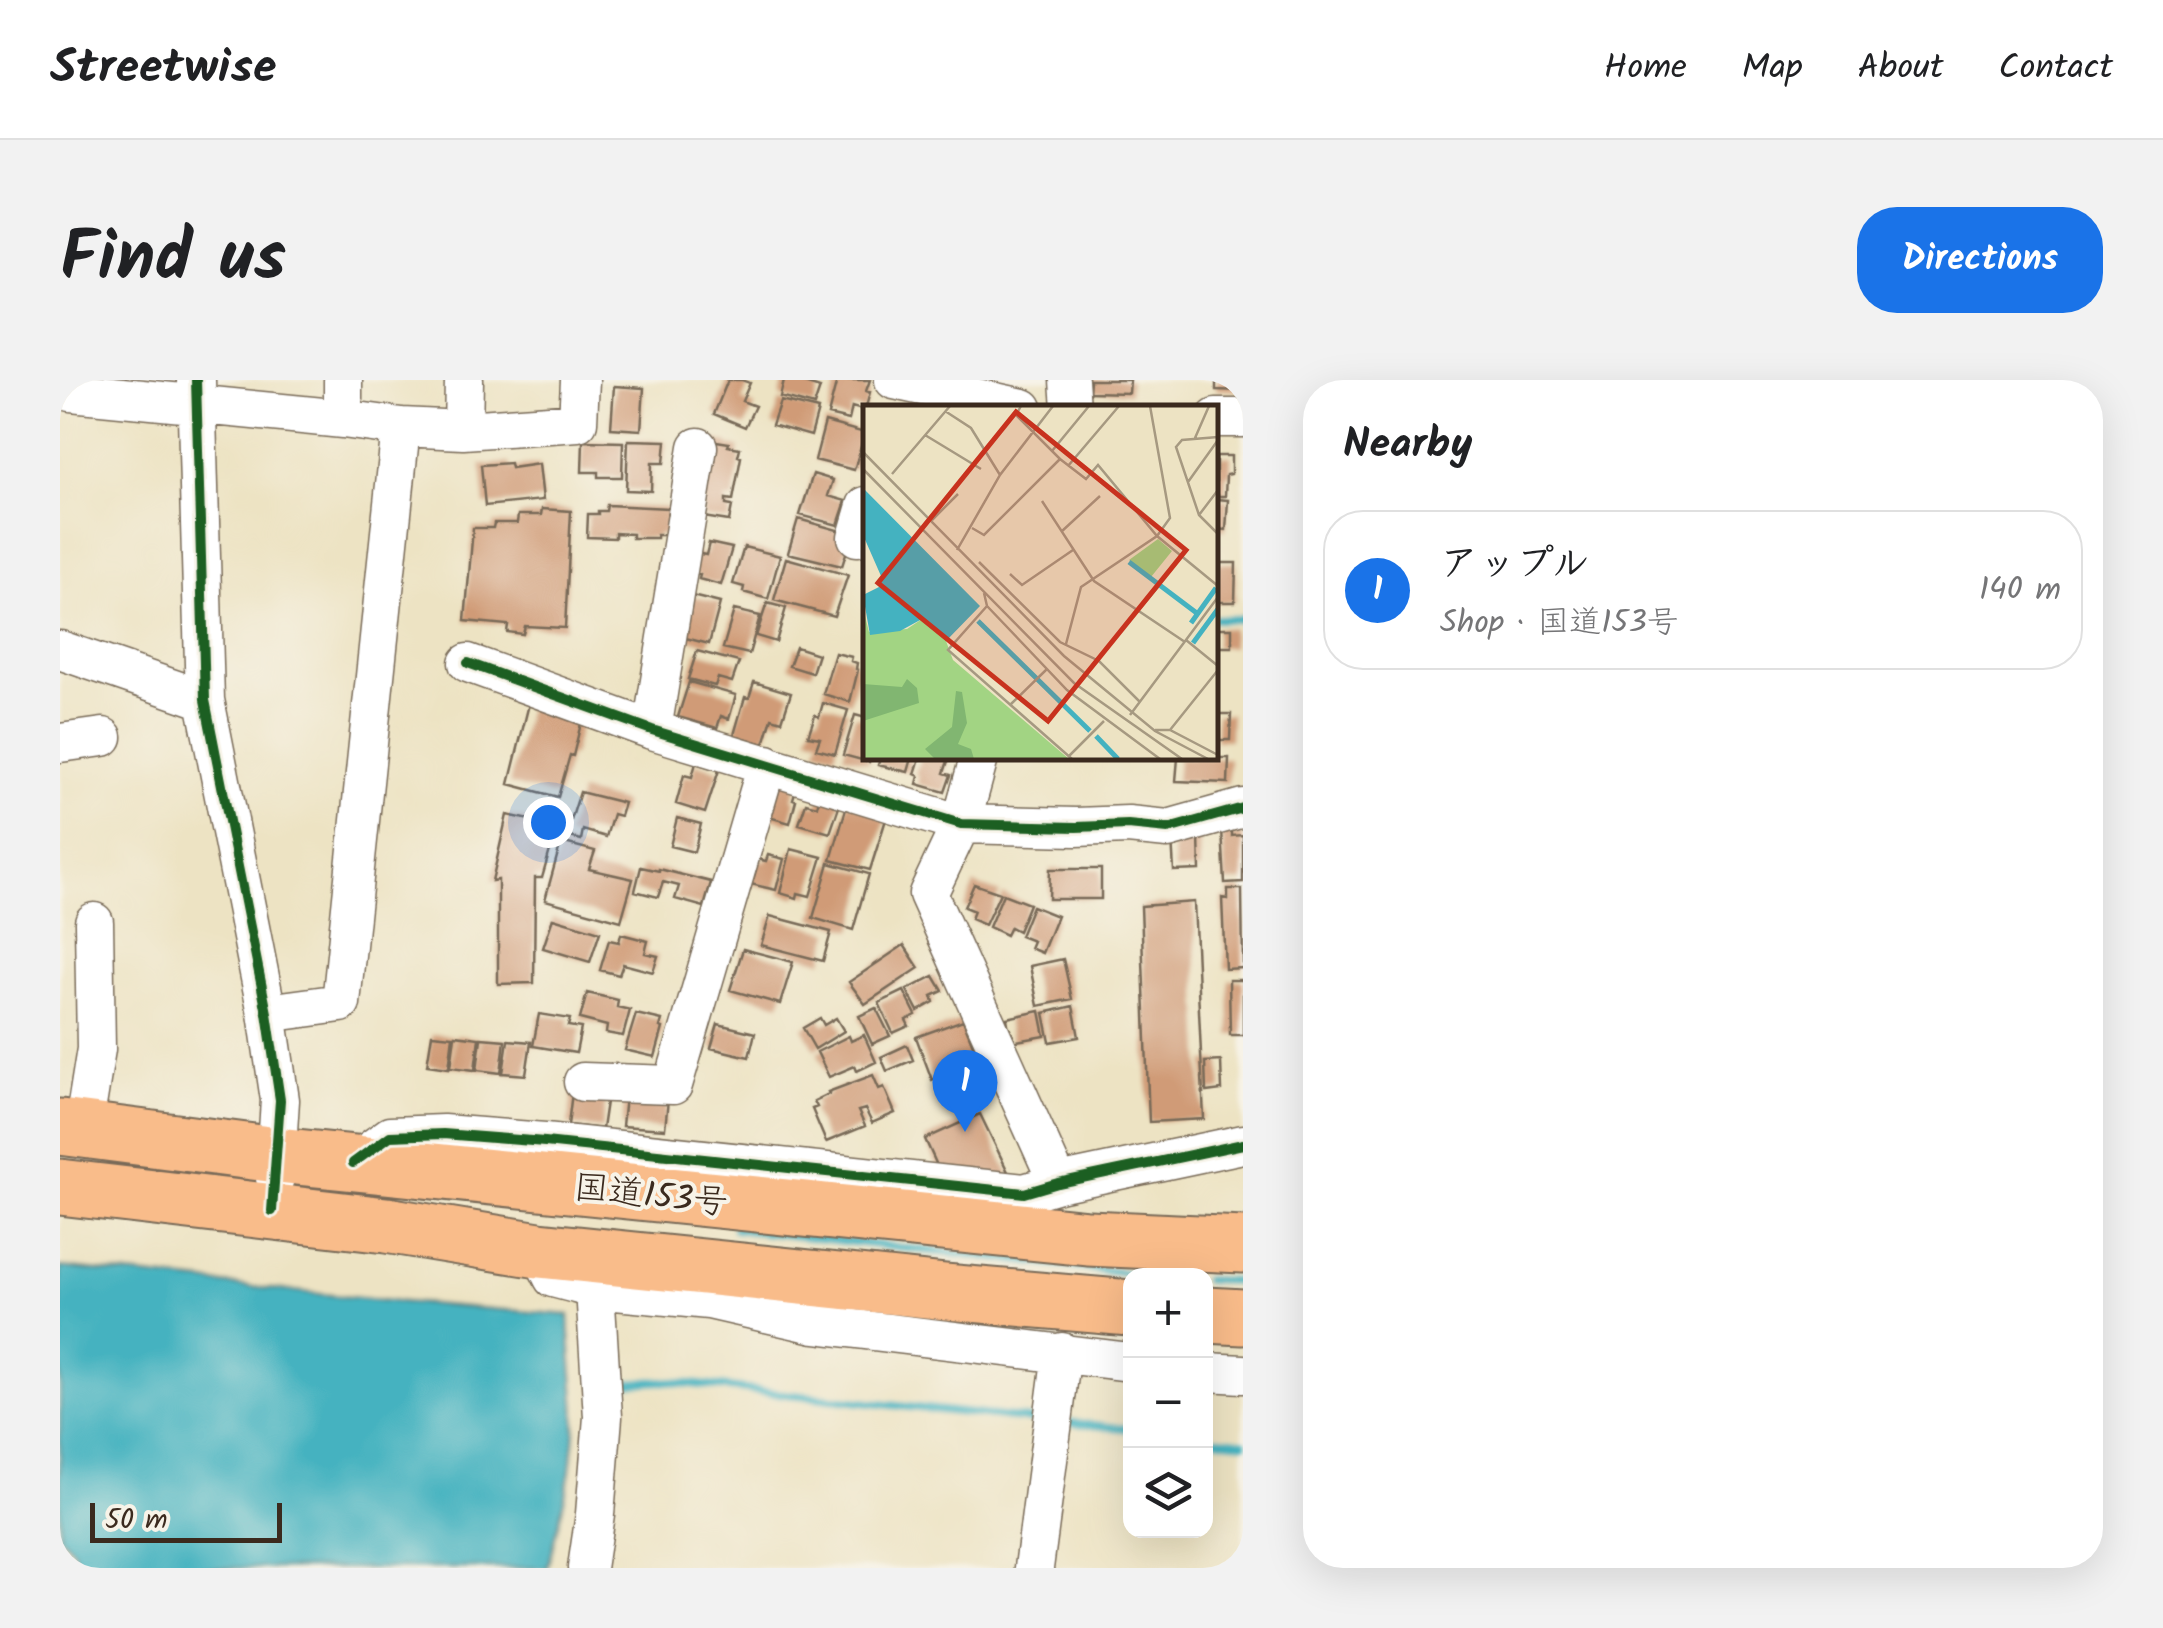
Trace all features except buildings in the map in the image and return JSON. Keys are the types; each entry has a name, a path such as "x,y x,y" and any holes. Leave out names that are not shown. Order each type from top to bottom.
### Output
{"highway":[{"name":"国道153号","path":"68,1117 278,1155 1088,1238 1243,1245"},
{"name":"国道153号","path":"60,1187 272,1210 539,1250 1123,1307"},
{"path":"1213,1315 1243,1317"}],"street":[{"path":"68,380 71,392 196,393 401,427 462,430 578,422 580,380"},
{"path":"343,380 344,419"},
{"path":"462,430 464,380"},
{"path":"1069,380 1071,405"},
{"path":"896,390 1002,405"},
{"path":"196,393 204,700 267,1014 280,1100 272,1210"},
{"path":"267,1014 341,1003 401,427"},
{"path":"652,730 698,447"},
{"path":"60,650 204,700"},
{"path":"468,663 652,730 961,824 1128,824 1168,829 1243,808"},
{"path":"60,743 103,737"},
{"path":"978,760 961,824 928,894 1058,1183"},
{"path":"583,1082 673,1086 767,764"},
{"path":"68,1117 96,1050 94,922"},
{"path":"353,1163 390,1136 443,1134 1024,1193 1243,1144"},
{"path":"539,1250 554,1278 595,1290 709,1300 815,1324 1123,1361"},
{"path":"587,1568 603,1417 595,1290"},
{"path":"1034,1568 1062,1352"},
{"path":"1213,1372 1243,1374"}],"water":[{"path":"60,1267 569,1315 574,1441 547,1568 78,1568 74,1552 60,1537"}],"waterway":[{"path":"1218,619 1243,619"},
{"path":"204,1176 252,1180"},
{"path":"735,1229 1123,1273"},
{"path":"1213,1280 1243,1281"},
{"path":"612,1384 662,1381 1041,1421"},
{"path":"1065,1422 1123,1428"},
{"path":"1213,1439 1243,1442"}],"cycle path":[{"path":"196,380 205,700 267,1013 280,1100 272,1211"},
{"path":"468,663 652,730 961,824 1128,825 1168,829 1243,808"},
{"path":"353,1163 390,1136 443,1134 1024,1193 1243,1144"}],"place":[{"name":"アップル","path":"965,1132"}]}
